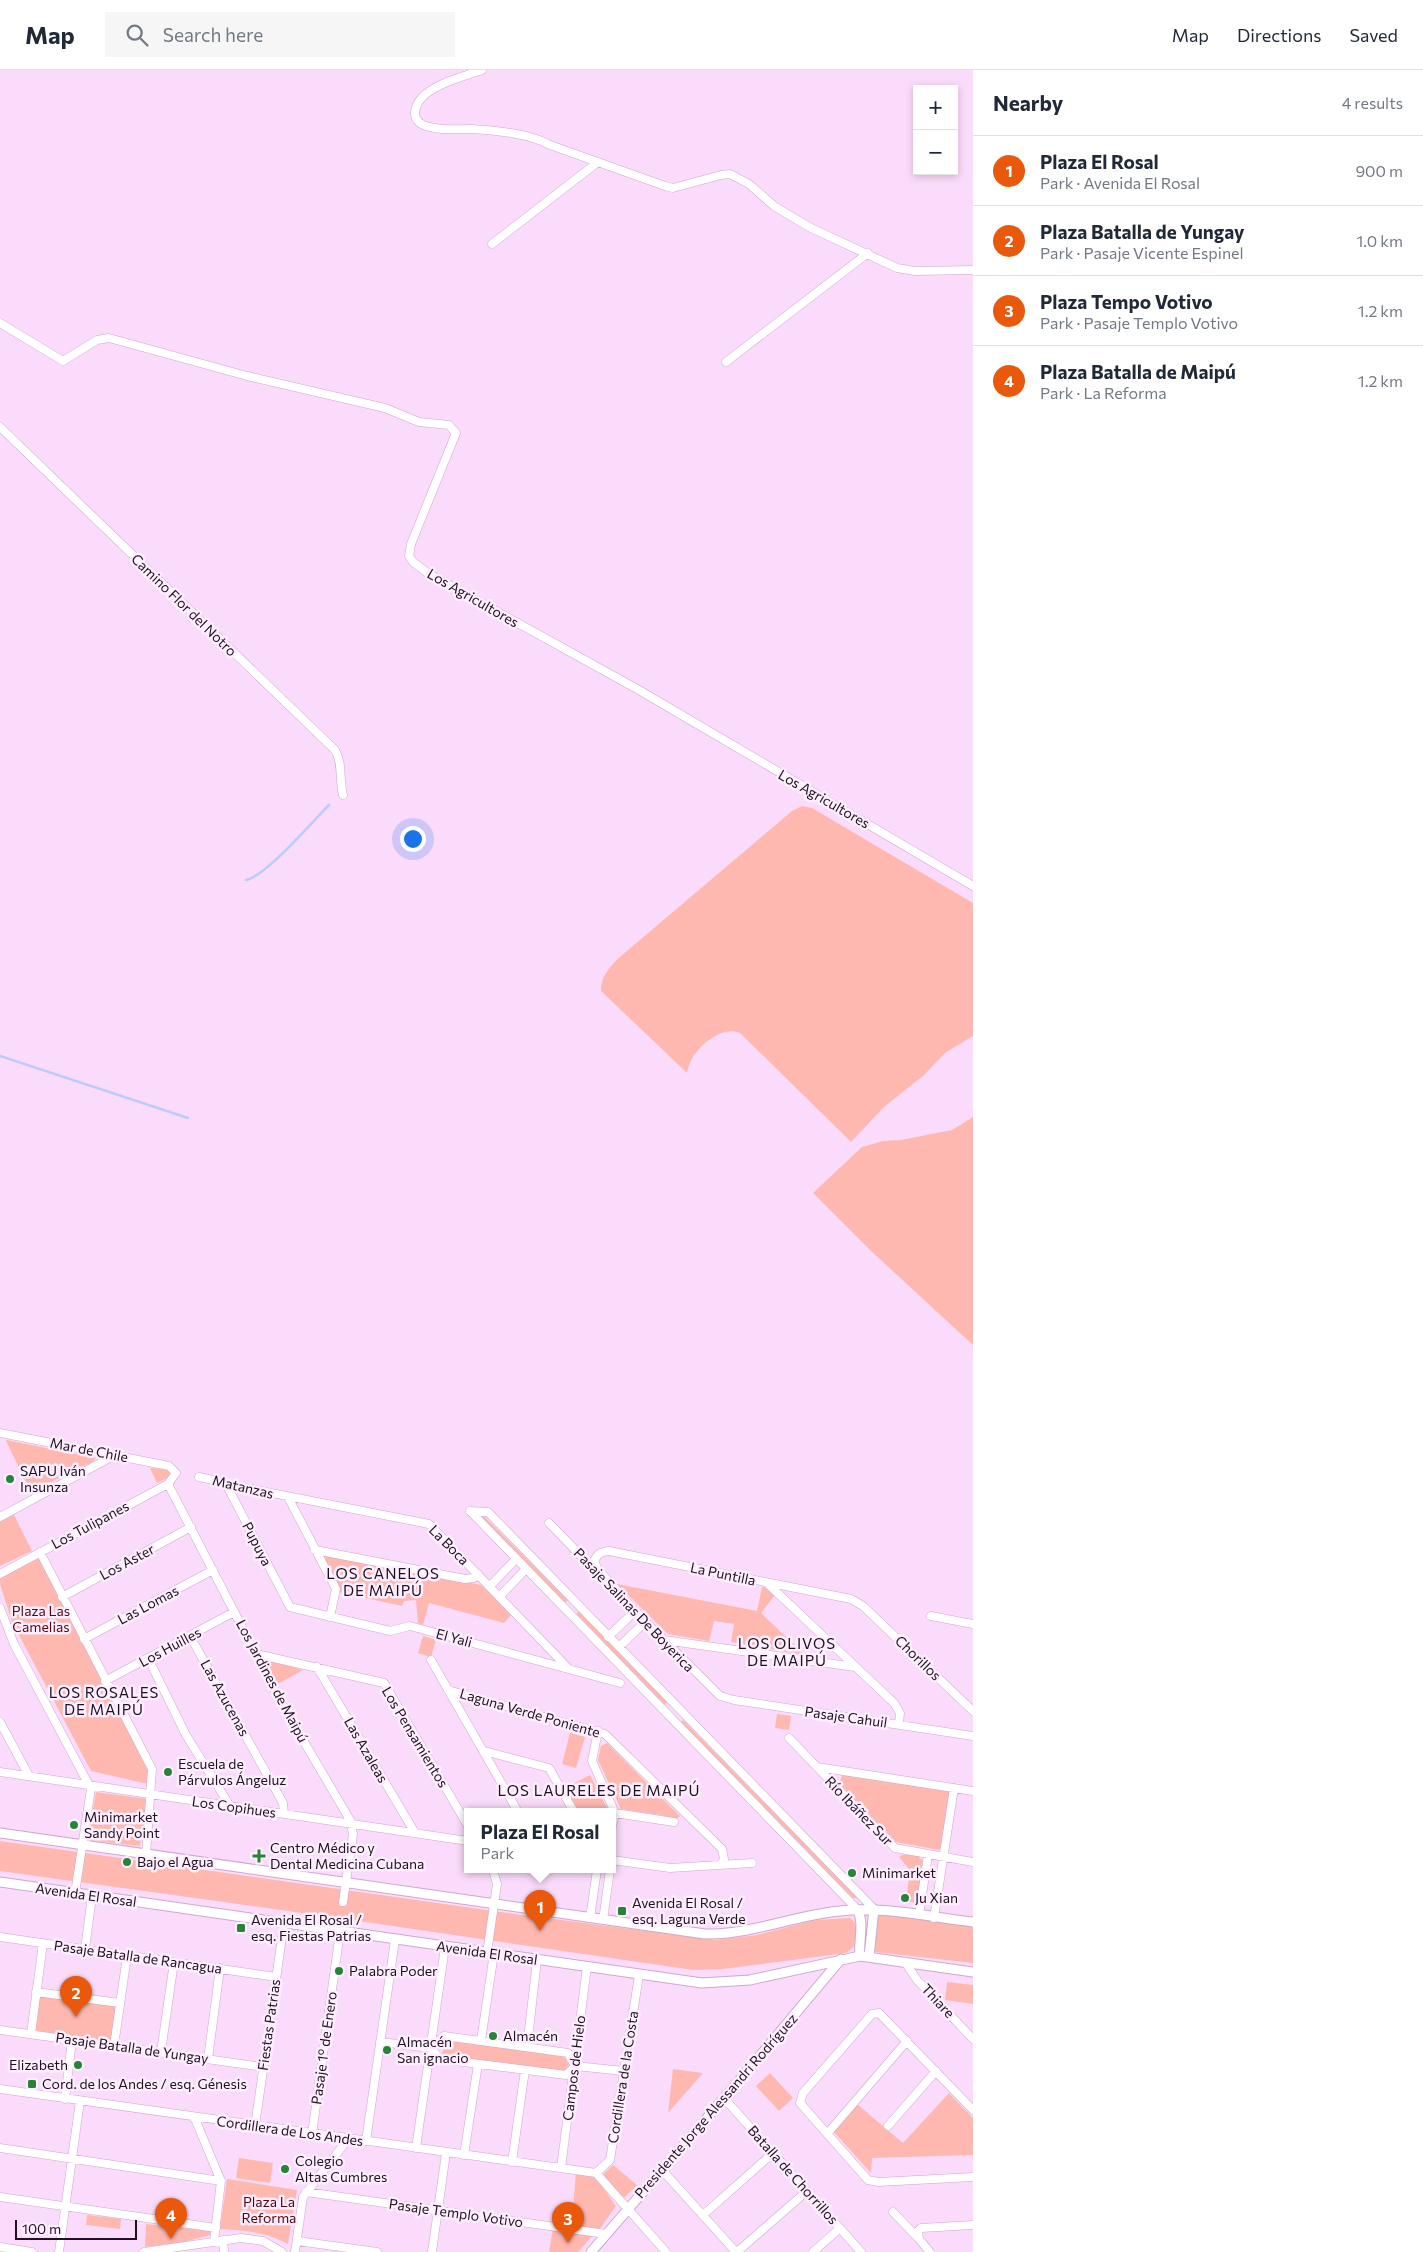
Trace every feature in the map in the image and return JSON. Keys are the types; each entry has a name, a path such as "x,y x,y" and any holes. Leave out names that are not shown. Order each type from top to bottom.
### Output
{"street":[{"path":"482,70 434,88 426,93 416,108 415,116 418,122 436,129 478,129 539,139 550,145 673,188 721,174 730,174 748,184 783,212 809,227 897,268 915,271 973,270"},
{"path":"492,244 598,162"},
{"path":"726,362 868,253"},
{"name":"Los Agricultores","path":"0,323 62,361 97,340 109,338 247,376 385,408 419,422 449,426 456,433 411,544 409,556 413,562 429,574 639,690 973,886"},
{"name":"Camino Flor del Notro","path":"0,427 335,750 340,761 340,779 343,795"},
{"name":"Mar de Chile","path":"0,1433 169,1466 176,1473"},
{"path":"0,1518 115,1455"},
{"name":"Los Tulipanes","path":"0,1574 168,1484 176,1473"},
{"name":"Matanzas","path":"198,1477 288,1497"},
{"name":"Los Jardines de Maipú","path":"168,1484 283,1706 351,1824"},
{"name":"Pupuya","path":"226,1484 288,1604"},
{"path":"288,1497 336,1589 330,1617"},
{"name":"La Boca","path":"288,1497 424,1522 435,1529 570,1669"},
{"path":"865,1957 859,1942 862,1918 857,1910 470,1511 488,1512 874,1909"},
{"name":"Pasaje Salinas De Boyerica","path":"549,1523 589,1564 597,1568 635,1611 720,1696"},
{"name":"Los Aster","path":"62,1597 191,1528"},
{"path":"315,1550 465,1579 474,1578 478,1574"},
{"name":"La Puntilla","path":"597,1568 594,1561 597,1555 609,1551 768,1584 852,1599 863,1606"},
{"path":"40,1552 152,1769 146,1855"},
{"path":"490,1586 516,1559"},
{"path":"500,1596 526,1569"},
{"name":"Las Lomas","path":"84,1639 213,1570"},
{"path":"768,1584 898,1708 900,1713 899,1724"},
{"path":"566,1611 575,1602"},
{"name":"El Yali","path":"288,1604 294,1609 390,1631 410,1626 620,1683"},
{"name":"Chorillos","path":"863,1606 973,1711"},
{"path":"0,1608 14,1644 90,1786 91,1794 84,1846 75,1893"},
{"path":"608,1636 635,1611"},
{"name":"Los Huilles","path":"105,1681 234,1612"},
{"path":"931,1616 973,1624"},
{"path":"619,1647 646,1621"},
{"name":"Las Azucenas","path":"190,1636 283,1803 284,1814"},
{"path":"664,1640 855,1667"},
{"name":"Los Pensamientos","path":"256,1654 384,1683 464,1819"},
{"path":"148,1658 186,1735 230,1806"},
{"name":"Laguna Verde Poniente","path":"431,1660 516,1808"},
{"name":"Las Azaleas","path":"317,1667 414,1833"},
{"name":"Laguna Verde Poniente","path":"448,1690 598,1731 611,1738 722,1849 724,1859 721,1864"},
{"name":"Pasaje Cahuil","path":"720,1696 734,1700 973,1736"},
{"path":"670,1717 678,1709"},
{"path":"0,1722 29,1776"},
{"path":"598,1731 592,1761 613,1808"},
{"name":"Río Ibáñez Sur","path":"789,1738 895,1848 973,1862"},
{"path":"484,1752 549,1768 572,1808"},
{"path":"816,1767 973,1790"},
{"name":"Los Copihues","path":"0,1772 464,1840"},
{"path":"934,1918 954,1788"},
{"path":"616,1813 674,1822"},
{"path":"343,1902 353,1834 351,1824"},
{"path":"0,1833 603,1920 718,1934 743,1931 820,1913 874,1909 973,1922"},
{"path":"919,1915 928,1855"},
{"path":"616,1861 670,1868 721,1864 752,1864"},
{"path":"481,2041 497,1881 494,1873"},
{"path":"590,1918 597,1873"},
{"path":"603,1920 610,1873"},
{"name":"Avenida El Rosal","path":"0,1882 639,1975 702,1982 726,1983 841,1959 865,1957 973,1972"},
{"path":"85,1949 92,1896"},
{"path":"865,1957 874,1909"},
{"name":"Fiestas Patrias","path":"255,2126 284,1923"},
{"name":"Pasaje 1º de Enero","path":"312,2134 340,1932"},
{"name":"Pasaje Batalla de Rancagua","path":"0,1937 276,1977"},
{"path":"366,2142 395,1940"},
{"path":"31,2034 43,1943"},
{"path":"416,2148 445,1947"},
{"path":"114,2046 127,1956"},
{"name":"Presidente Jorge Alessandri Rodríguez","path":"595,2250 627,2209 724,2098 841,1959"},
{"path":"527,2047 537,1960"},
{"path":"161,2052 174,1962"},
{"name":"Thiare","path":"906,1962 918,1980 971,2036"},
{"name":"Campos de Hielo","path":"561,2168 587,1967"},
{"path":"208,2059 220,1968"},
{"name":"Cordillera de la Costa","path":"596,2174 610,2160 639,1975"},
{"path":"36,1992 120,2003"},
{"path":"971,2105 883,2016 875,2012 803,2093 800,2102 864,2177 872,2182 973,2177"},
{"name":"Pasaje Batalla de Yungay","path":"0,2030 263,2067"},
{"path":"431,2048 444,2036 568,2053 575,2066"},
{"path":"65,2099 72,2040"},
{"path":"827,2134 906,2041"},
{"path":"380,2042 431,2048 440,2059 525,2070 566,2075 575,2066"},
{"path":"464,2155 478,2064"},
{"path":"575,2066 624,2071"},
{"path":"512,2162 525,2070"},
{"path":"888,2126 936,2071"},
{"name":"Cordillera de Los Andes","path":"0,2089 596,2174"},
{"name":"Batalla de Chorrillos","path":"724,2098 861,2252"},
{"path":"59,2252 80,2101"},
{"path":"192,2117 195,2119 221,2181 216,2228 224,2252"},
{"path":"295,2252 302,2200 306,2192 348,2139"},
{"path":"0,2148 221,2181"},
{"path":"432,2252 446,2153"},
{"path":"703,2215 773,2153"},
{"path":"662,2170 737,2252 806,2190"},
{"path":"596,2174 666,2252"},
{"name":"Pasaje Templo Votivo","path":"306,2192 606,2234"},
{"path":"0,2197 216,2228"},
{"path":"893,2212 930,2252"},
{"path":"918,2239 918,2231 925,2226 972,2226"},
{"path":"813,2252 840,2228"},
{"path":"144,2252 241,2238 256,2239 270,2244 282,2252"},
{"path":"297,2241 377,2252"},
{"path":"0,2248 32,2252"}],"green space":[{"path":"802,806 812,808 973,903 973,1036 945,1053 923,1076 884,1107 851,1142 740,1033 727,1032 707,1041 692,1059 687,1073 601,991 604,976 621,956 792,811"},
{"path":"973,1117 973,1345 871,1251 813,1193 862,1147 883,1141 901,1140 952,1130"},
{"path":"6,1441 96,1458 92,1462 31,1492"},
{"path":"150,1468 169,1469 171,1473 169,1477 157,1483"},
{"path":"14,1515 32,1551 0,1566 0,1522"},
{"path":"481,1517 485,1517 568,1600 565,1603"},
{"path":"330,1555 481,1585 512,1614 504,1623 429,1603 423,1625 418,1623 416,1600 404,1601 402,1606 338,1592 324,1561"},
{"name":"Plaza Las Camelias","path":"39,1556 148,1771 148,1784 91,1771 12,1622 0,1584 0,1571"},
{"path":"617,1584 757,1611 762,1587 768,1588 775,1595 761,1613 805,1655 731,1642 734,1624 714,1621 709,1641 668,1634"},
{"path":"579,1611 667,1702 665,1705 576,1614"},
{"path":"423,1636 436,1640 431,1657 418,1653"},
{"path":"268,1660 303,1670 278,1684 265,1661"},
{"path":"777,1714 791,1716 789,1730 775,1728"},
{"path":"683,1720 858,1898 853,1898 681,1722"},
{"path":"570,1733 585,1737 576,1768 562,1764"},
{"path":"607,1743 680,1816 675,1820 666,1816 621,1809 598,1760 601,1746"},
{"path":"843,1774 950,1789 942,1846 939,1850 896,1842 839,1783"},
{"path":"590,1775 607,1808 577,1808 565,1788"},
{"path":"96,1792 147,1799 140,1846 88,1840"},
{"path":"0,1841 508,1913 715,1940 757,1935 815,1920 850,1918 855,1924 856,1935 854,1947 846,1953 723,1969 693,1970 0,1871"},
{"path":"902,1855 917,1855 924,1862 917,1903 906,1901 910,1870 899,1857"},
{"path":"878,1914 973,1926 973,1963 875,1952"},
{"path":"947,1982 973,1985 973,2004 945,2000"},
{"path":"39,1995 118,2004 113,2037 106,2042 34,2031"},
{"path":"445,2040 564,2056 569,2065 564,2071 442,2055"},
{"path":"673,2069 703,2073 668,2113"},
{"path":"770,2073 793,2098 779,2111 756,2086"},
{"path":"949,2093 973,2118 973,2155 872,2158 871,2173 833,2131 857,2104 903,2143"},
{"path":"239,2158 273,2163 270,2183 236,2178"},
{"path":"613,2165 637,2185 625,2197 621,2196 602,2175"},
{"path":"576,2171 593,2174 616,2206 599,2230 572,2224"},
{"name":"Plaza La Reforma","path":"227,2179 297,2190 288,2244 262,2234 220,2229"},
{"path":"87,2215 121,2219 120,2229 86,2225"},
{"path":"146,2224 210,2231 210,2235 184,2242 145,2247"},
{"path":"553,2228 594,2234 578,2252 549,2252"}],"waterway":[{"path":"246,880 265,869 329,805"},
{"path":"0,1056 188,1118"}],"place":[{"name":"SAPU Iván Insunza","path":"10,1479"},
{"name":"Escuela de Párvulos Ángeluz","path":"168,1772"},
{"name":"Minimarket Sandy Point","path":"74,1825"},
{"name":"Centro Médico y Dental Medicina Cubana","path":"259,1856"},
{"name":"Bajo el Agua","path":"127,1862"},
{"name":"Minimarket","path":"852,1873"},
{"name":"Ju Xian","path":"905,1898"},
{"name":"Avenida El Rosal / esq. Laguna Verde","path":"622,1911"},
{"name":"Avenida El Rosal / esq. Fiestas Patrias","path":"241,1928"},
{"name":"Plaza El Rosal","path":"540,1931"},
{"name":"Palabra Poder","path":"339,1971"},
{"name":"Plaza Batalla de Yungay","path":"76,2017"},
{"name":"Almacén","path":"493,2036"},
{"name":"Almacén San ignacio","path":"387,2050"},
{"name":"Elizabeth","path":"78,2065"},
{"name":"Cord. de los Andes / esq. Génesis","path":"32,2084"},
{"name":"Colegio Altas Cumbres","path":"285,2169"},
{"name":"Plaza Batalla de Maipú","path":"171,2239"},
{"name":"Plaza Tempo Votivo","path":"568,2243"}],"district":[{"name":"LOS CANELOS DE MAIPÚ","path":"383,1582"},
{"name":"LOS OLIVOS DE MAIPÚ","path":"787,1652"},
{"name":"LOS ROSALES DE MAIPÚ","path":"104,1702"},
{"name":"LOS LAURELES DE MAIPÚ","path":"599,1791"}]}
